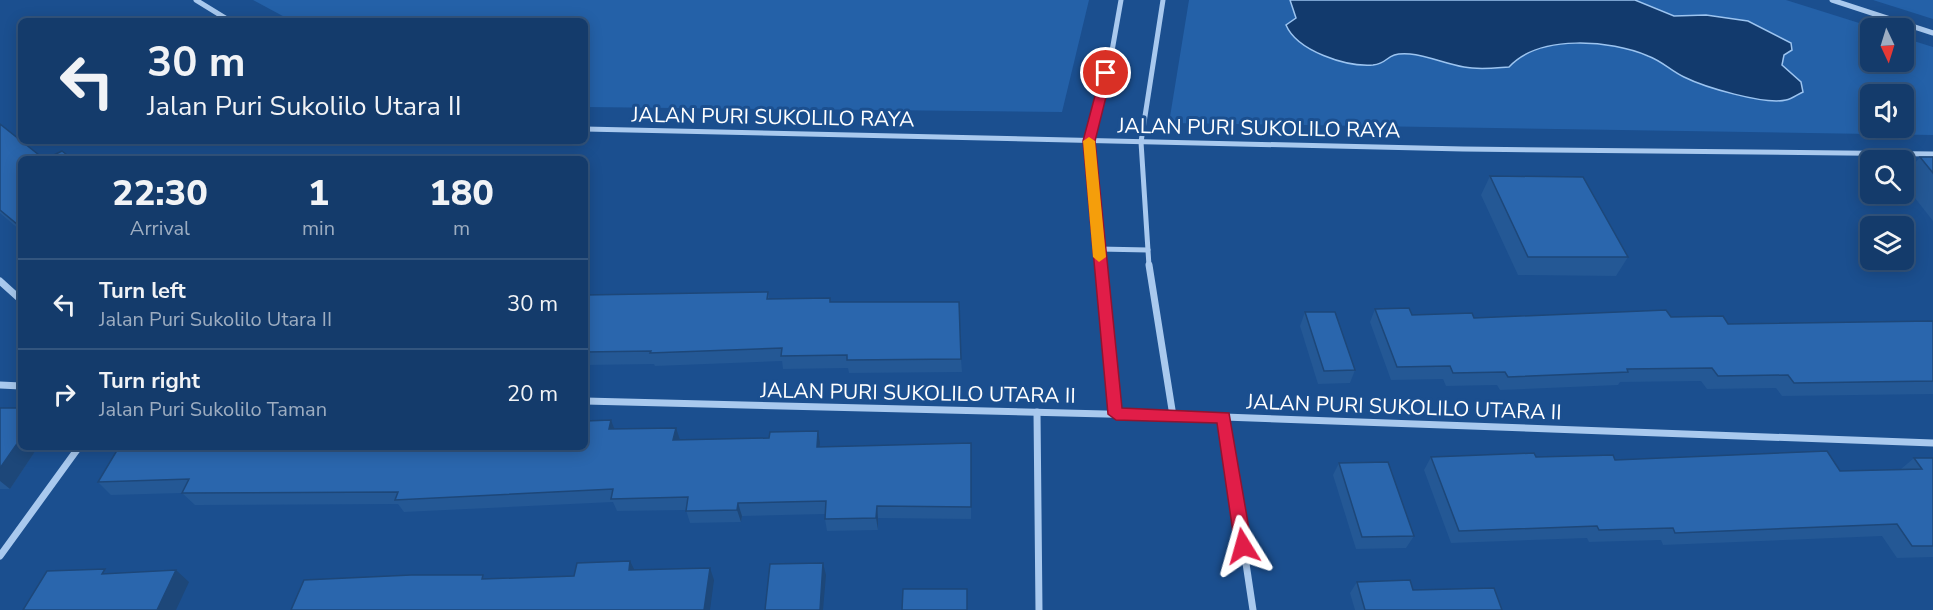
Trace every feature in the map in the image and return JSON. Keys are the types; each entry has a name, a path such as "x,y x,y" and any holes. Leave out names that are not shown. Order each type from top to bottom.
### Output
{"street":[{"path":"196,0 225,18"},
{"path":"1116,414 1089,141 1112,51 1121,0"},
{"path":"1163,0 1142,142 1150,276 1173,416"},
{"path":"1832,0 1933,33"},
{"name":"JALAN PURI SUKOLILO RAYA","path":"588,129 1142,142 1933,154"},
{"path":"1099,249 1148,250"},
{"path":"0,281 18,297"},
{"path":"0,385 18,386"},
{"name":"JALAN PURI SUKOLILO UTARA II","path":"588,401 1224,417 1933,443"},
{"path":"1037,412 1039,610"},
{"path":"1224,417 1253,610"},
{"path":"0,556 77,450"}],"shaded area":[{"path":"253,0 1089,0 1062,112 588,107 588,18 286,18"},
{"path":"1189,0 1786,0 1860,23 1860,72 1914,72 1914,41 1933,47 1933,135 1914,135 1914,84 1860,84 1860,134 1169,123"},
{"path":"1290,0 1635,0 1674,16 1706,15 1748,21 1791,43 1792,50 1784,55 1782,65 1801,82 1803,92 1788,99 1776,101 1734,94 1684,77 1648,56 1615,46 1596,44 1576,43 1538,49 1522,56 1509,67 1470,68 1410,54 1392,56 1373,65 1350,63 1311,50 1292,34 1286,25 1296,18"},
{"path":"1873,0 1933,0 1933,19"}],"building":[{"path":"0,124 18,138 18,144 25,144 40,156 18,156 18,224 0,210"},
{"path":"62,151 68,156 52,156"},
{"path":"1920,157 1933,157 1933,173"},
{"path":"1490,176 1583,177 1628,257 1528,257"},
{"path":"768,292 767,299 830,298 830,302 959,302 961,359 847,360 847,355 781,356 782,348 650,353 651,351 588,352 588,295"},
{"path":"1409,308 1412,315 1472,313 1474,318 1666,310 1671,317 1723,316 1728,324 1933,321 1933,381 1794,383 1788,375 1718,376 1712,368 1627,369 1628,372 1508,377 1505,372 1453,373 1450,366 1397,367 1375,309"},
{"path":"1305,312 1335,312 1355,370 1324,371"},
{"path":"0,408 18,408 18,442 0,468"},
{"path":"611,420 609,429 676,428 673,440 769,438 770,432 818,431 817,447 971,443 971,507 877,506 876,518 825,519 826,501 738,503 737,510 686,511 688,497 611,499 613,489 395,500 398,492 182,493 189,479 98,482 117,450 588,450 588,421"},
{"path":"1827,451 1840,471 1922,469 1914,458 1933,458 1933,546 1912,546 1897,524 1675,533 1673,528 1599,530 1597,526 1459,531 1431,457 1534,453 1536,457 1613,455 1615,460"},
{"path":"1388,462 1414,536 1362,537 1339,463"},
{"path":"630,561 629,570 710,568 704,610 291,610 304,580 411,575 483,575 482,579 574,576 577,563"},
{"path":"823,563 820,610 765,610 770,564"},
{"path":"105,569 102,574 176,570 157,610 23,610 47,571"},
{"path":"1410,580 1413,590 1494,588 1502,610 1365,610 1357,582"},
{"path":"903,589 967,589 967,610 902,610"}],"slow traffic":[{"path":"1089,141 1099,257"}],"route":[{"path":"1106,73 1089,141 1100,274 1116,414 1224,417 1243,546"}]}
